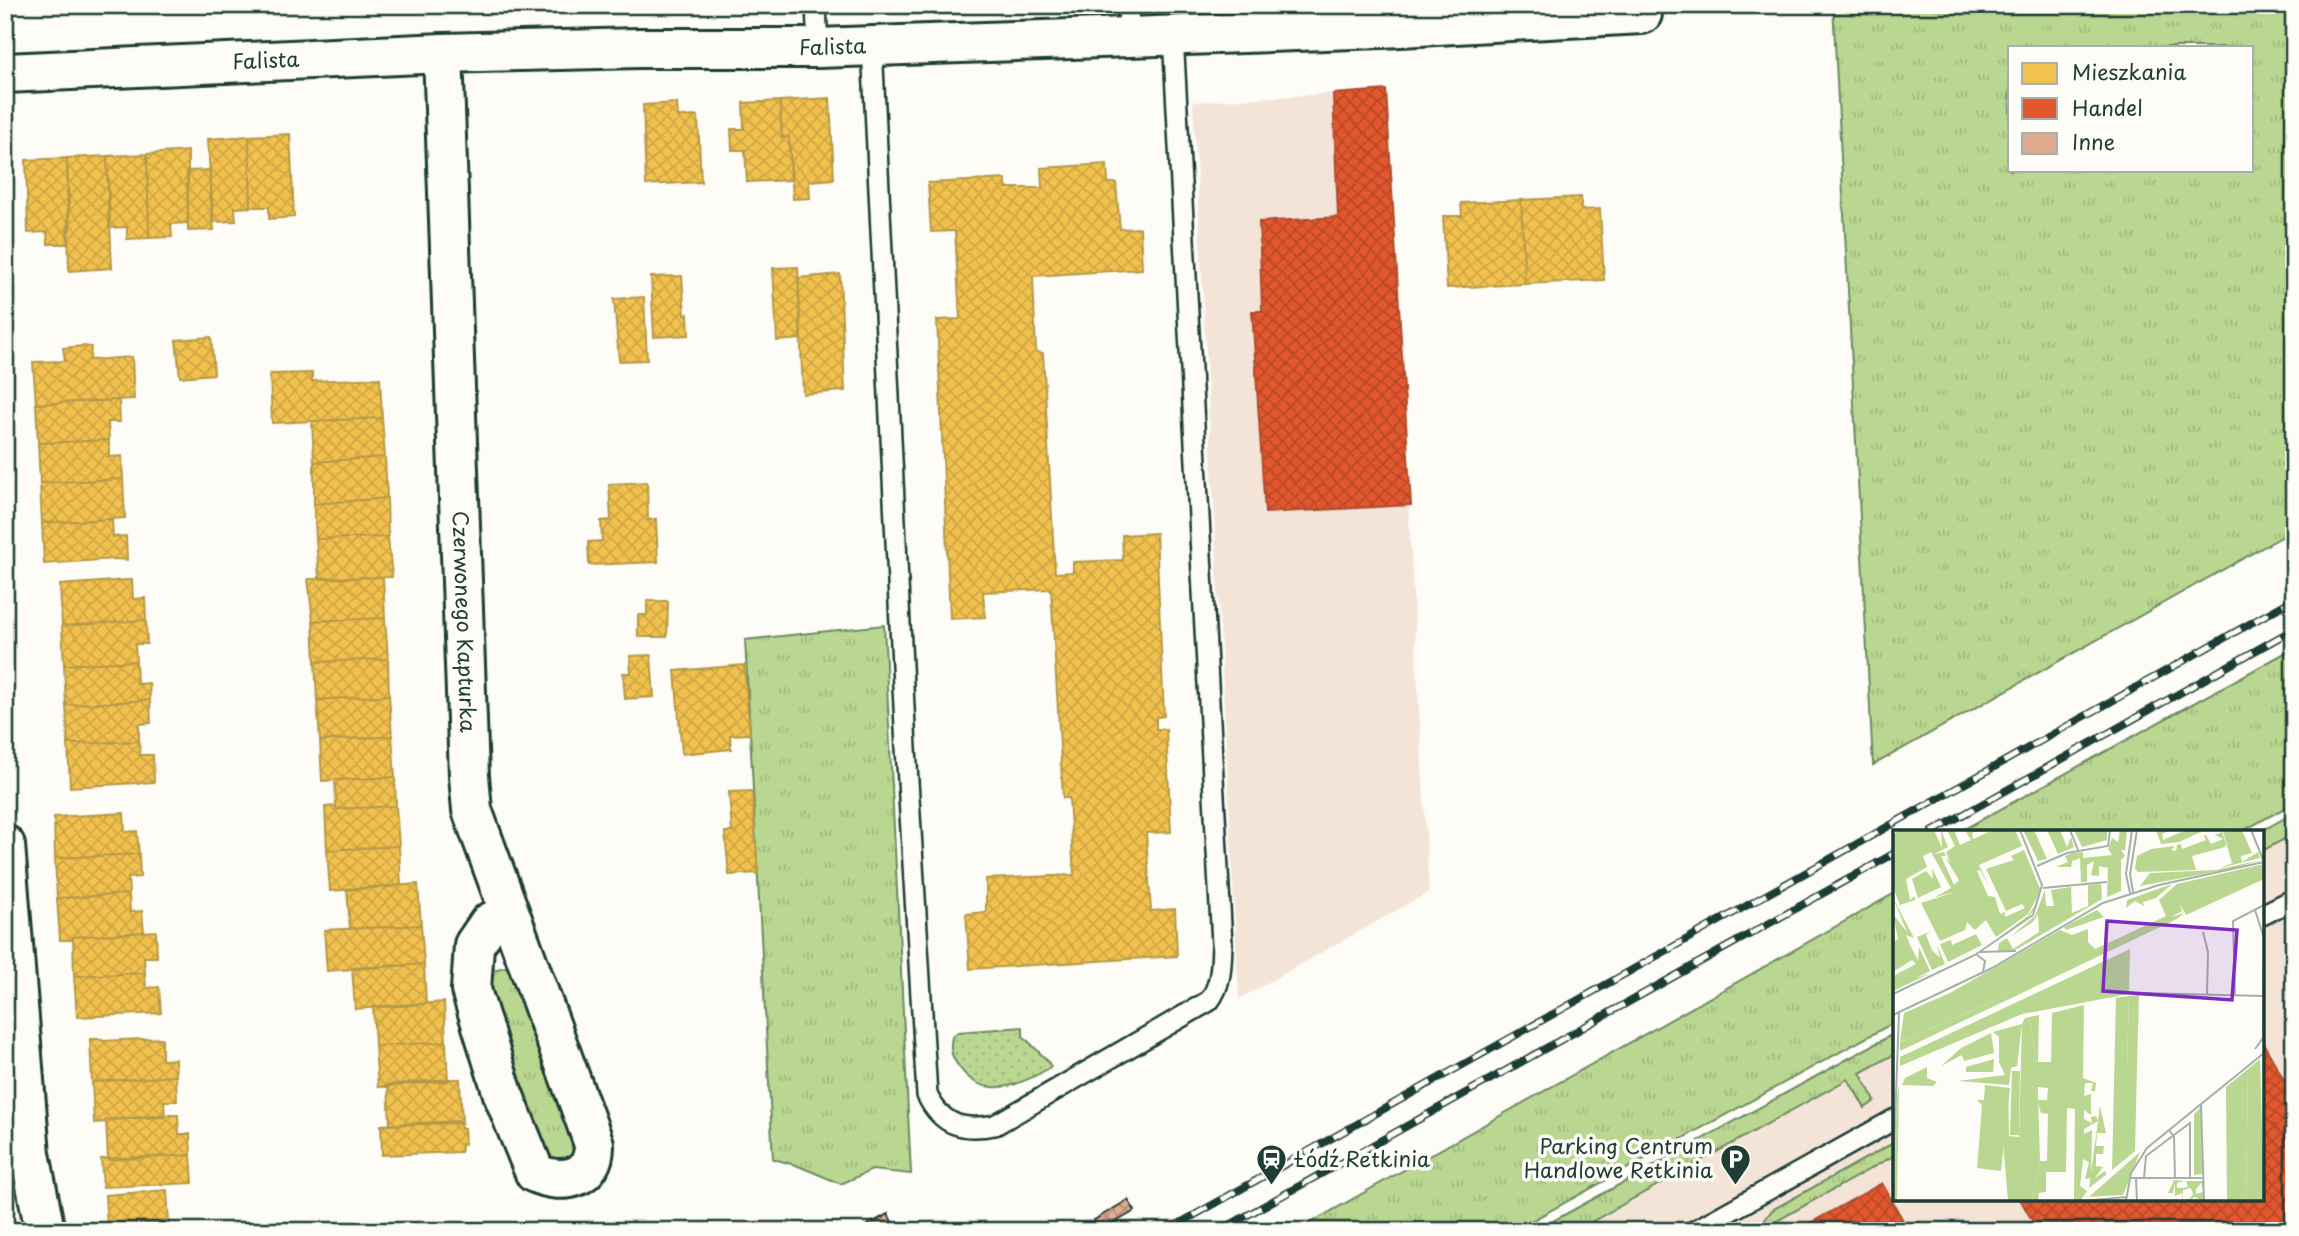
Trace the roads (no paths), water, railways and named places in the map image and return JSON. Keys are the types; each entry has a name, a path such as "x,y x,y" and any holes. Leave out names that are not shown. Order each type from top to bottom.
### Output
{"street":[{"name":"Falista","path":"5,73 443,53 639,48 818,48 1128,21 1173,35 1404,16 1650,10"},
{"name":"Czerwonego Kapturka","path":"443,53 472,810 594,1144 594,1156 587,1168 564,1180 535,1173 499,1081 471,990 474,945 489,923 508,914"},
{"path":"5,845 30,1154 44,1231"}],"lane":[{"path":"816,5 818,48"},
{"path":"872,45 906,748 927,1095 937,1112 950,1122 964,1128 976,1128 995,1125 1209,1001 1217,991 1220,975 1222,944 1173,35"},
{"path":"2264,914 2294,899"},
{"path":"1694,1231 1893,1120"}],"railway":[{"path":"1166,1231 2294,599"},
{"path":"1936,830 2294,629"},
{"path":"1219,1231 1893,854"}],"place":[{"name":"Parking Centrum Handlowe Retkinia","path":"1736,1186"},
{"name":"Łódź Retkinia","path":"1272,1187"}]}
